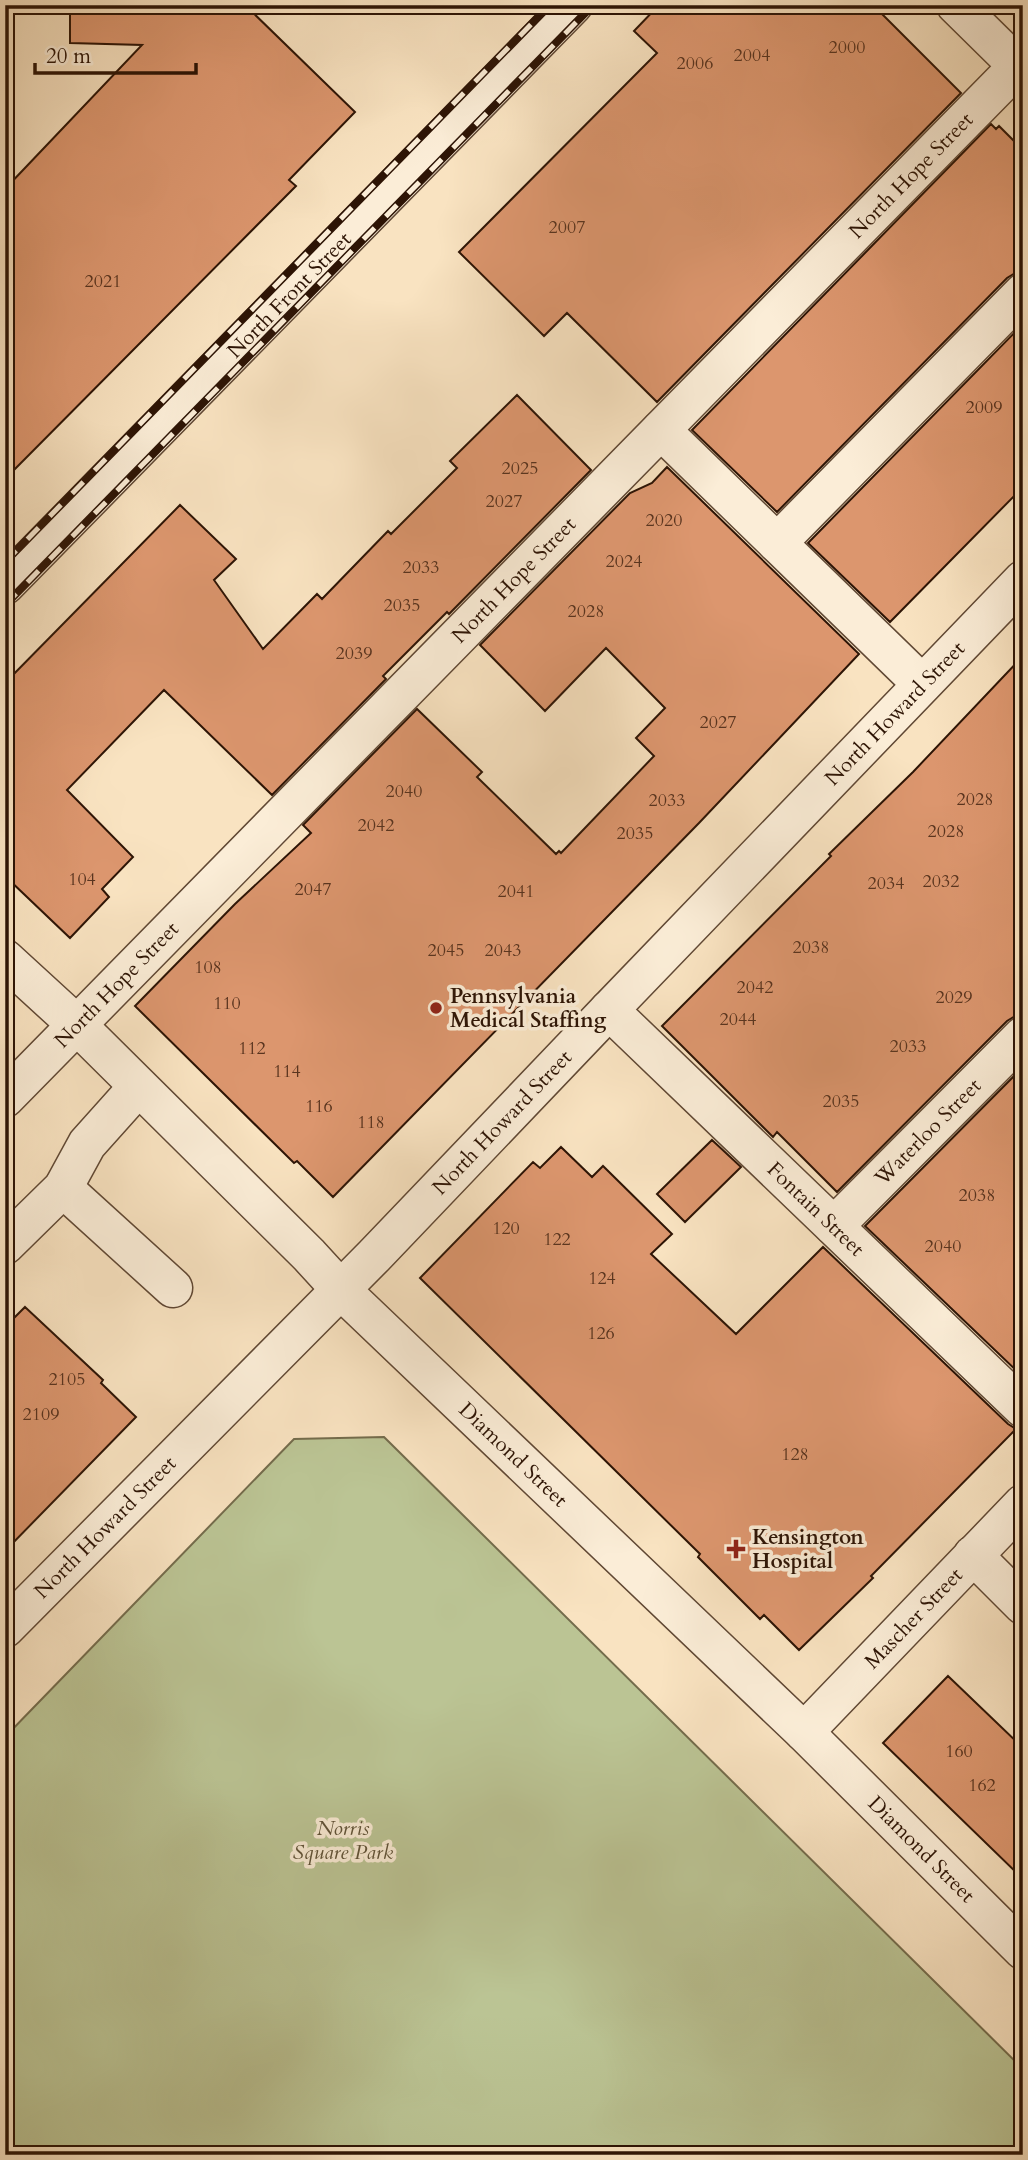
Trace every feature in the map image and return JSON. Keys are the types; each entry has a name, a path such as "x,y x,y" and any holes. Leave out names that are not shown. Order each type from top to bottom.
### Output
{"street":[{"name":"North Front Street","path":"5,585 573,5"},
{"path":"956,5 1021,66"},
{"name":"North Hope Street","path":"5,1098 1021,66"},
{"path":"777,543 1023,293"},
{"path":"661,430 922,684"},
{"name":"North Howard Street","path":"5,1628 341,1290 1023,580"},
{"name":"Diamond Street","path":"11,977 77,1025 341,1290 803,1732 1023,1950"},
{"name":"Fontain Street","path":"609,1010 1023,1408"},
{"name":"Waterloo Street","path":"834,1226 1023,1036"},
{"path":"5,1245 64,1188 87,1144 138,1087"},
{"path":"64,1188 173,1288"},
{"name":"Mascher Street","path":"803,1732 1023,1504"},
{"path":"973,1555 1023,1605"}],"green space":[{"name":"Norris Square Park","path":"384,1437 1023,2069 1023,2155 5,2155 5,1737 294,1439"}],"building":[{"path":"70,5 245,5 355,112 289,180 296,186 5,479 5,189 142,45 70,43"},
{"path":"659,5 873,5 961,93 657,402 567,313 544,336 459,252 657,53 634,31"},
{"path":"991,124 996,129 999,126 1023,150 1023,272 1017,272 1007,278 777,512 692,430"},
{"path":"1023,324 1023,487 890,622 808,543"},
{"path":"517,395 591,470 449,614 447,612 383,676 386,679 272,795 164,690 67,790 133,857 102,889 109,897 70,938 5,876 5,683 180,505 236,559 214,580 263,649 317,594 322,599 388,531 391,534 457,468 450,461"},
{"path":"667,467 859,654 699,823 333,1197 297,1161 294,1163 135,1006 235,904 311,833 303,825 417,709 482,772 477,777 556,854 559,851 561,853 654,756 636,738 665,708 606,648 545,711 480,645 630,493 652,483"},
{"path":"1023,656 1023,1015 1017,1015 1007,1021 837,1192 777,1132 773,1137 662,1026 831,856 829,854 913,772"},
{"path":"1023,1067 1023,1377 865,1226"},
{"path":"712,1140 741,1167 685,1222 657,1194"},
{"path":"561,1147 592,1177 603,1166 672,1234 651,1254 736,1334 823,1247 1016,1429 871,1576 873,1578 799,1650 764,1615 760,1619 698,1557 700,1554 420,1278 533,1162 540,1168"},
{"path":"25,1307 103,1380 101,1383 136,1417 5,1551 5,1327"},
{"path":"948,1676 1023,1748 1023,1879 883,1743"}],"railway":[{"path":"5,562 550,5"},
{"path":"5,605 593,5"}],"place":[{"name":"Pennsylvania Medical Staffing","path":"436,1008"},
{"name":"Kensington Hospital","path":"736,1549"}]}
